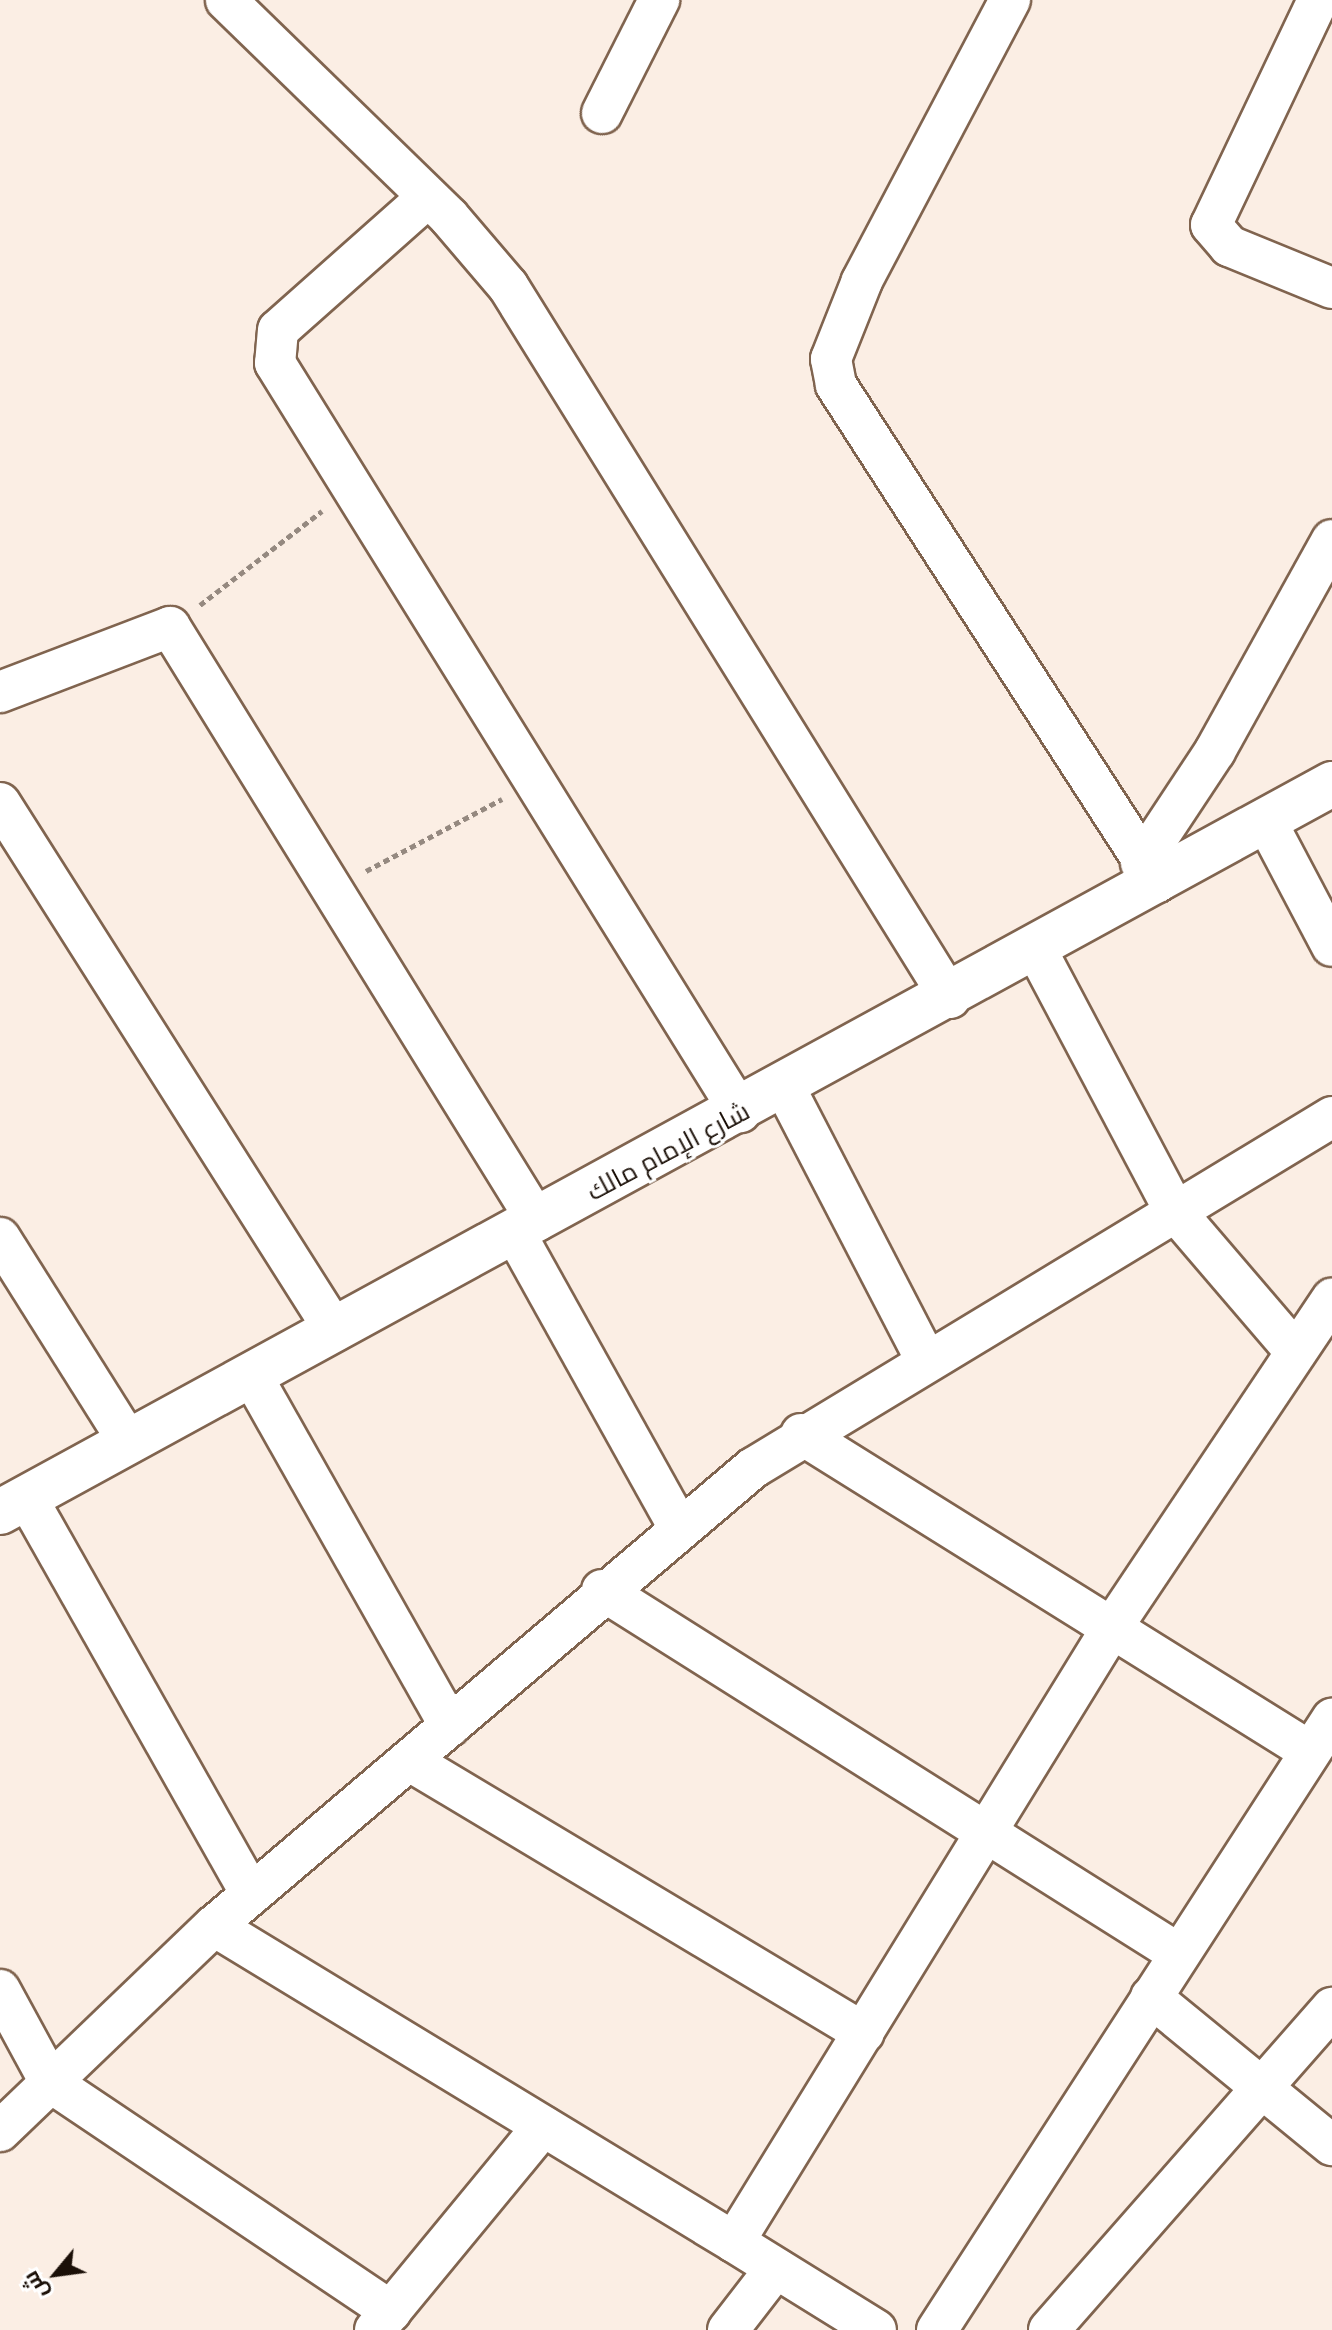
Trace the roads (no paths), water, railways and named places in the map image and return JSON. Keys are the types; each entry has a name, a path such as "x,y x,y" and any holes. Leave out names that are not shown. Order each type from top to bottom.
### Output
{"street":[{"path":"226,0 428,197 508,286 950,998"},
{"path":"602,113 659,0"},
{"path":"1010,0 862,281 831,359 836,385 1149,873 1332,540"},
{"path":"1318,0 1211,225 1229,246 1332,288"},
{"path":"428,197 292,316 273,348 275,363 740,1112"},
{"path":"0,692 170,627 333,889 526,1227 679,1528"},
{"name":"شارع الإمام مالك","path":"14,1505 1037,951 1149,873 1266,821 1332,784"},
{"path":"0,803 335,1331"},
{"path":"1266,821 1332,946"},
{"path":"1037,951 1174,1210 1295,1351"},
{"path":"785,1088 925,1358"},
{"path":"0,2131 214,1926 410,1761 602,1590 801,1434 1332,1117"},
{"path":"0,1238 129,1443"},
{"path":"734,2242 1113,1626 1332,1299"},
{"path":"252,1376 450,1726"},
{"path":"801,1434 1309,1751"},
{"path":"14,1505 251,1894"},
{"path":"602,1590 988,1829 1179,1954"},
{"path":"937,2330 1332,1719"},
{"path":"410,1761 864,2033"},
{"path":"214,1926 876,2330"},
{"path":"0,1990 50,2082 383,2320 543,2126"},
{"path":"1151,1997 1265,2086 1332,2145"},
{"path":"1049,2330 1332,2008"},
{"path":"728,2330 776,2268"}]}
